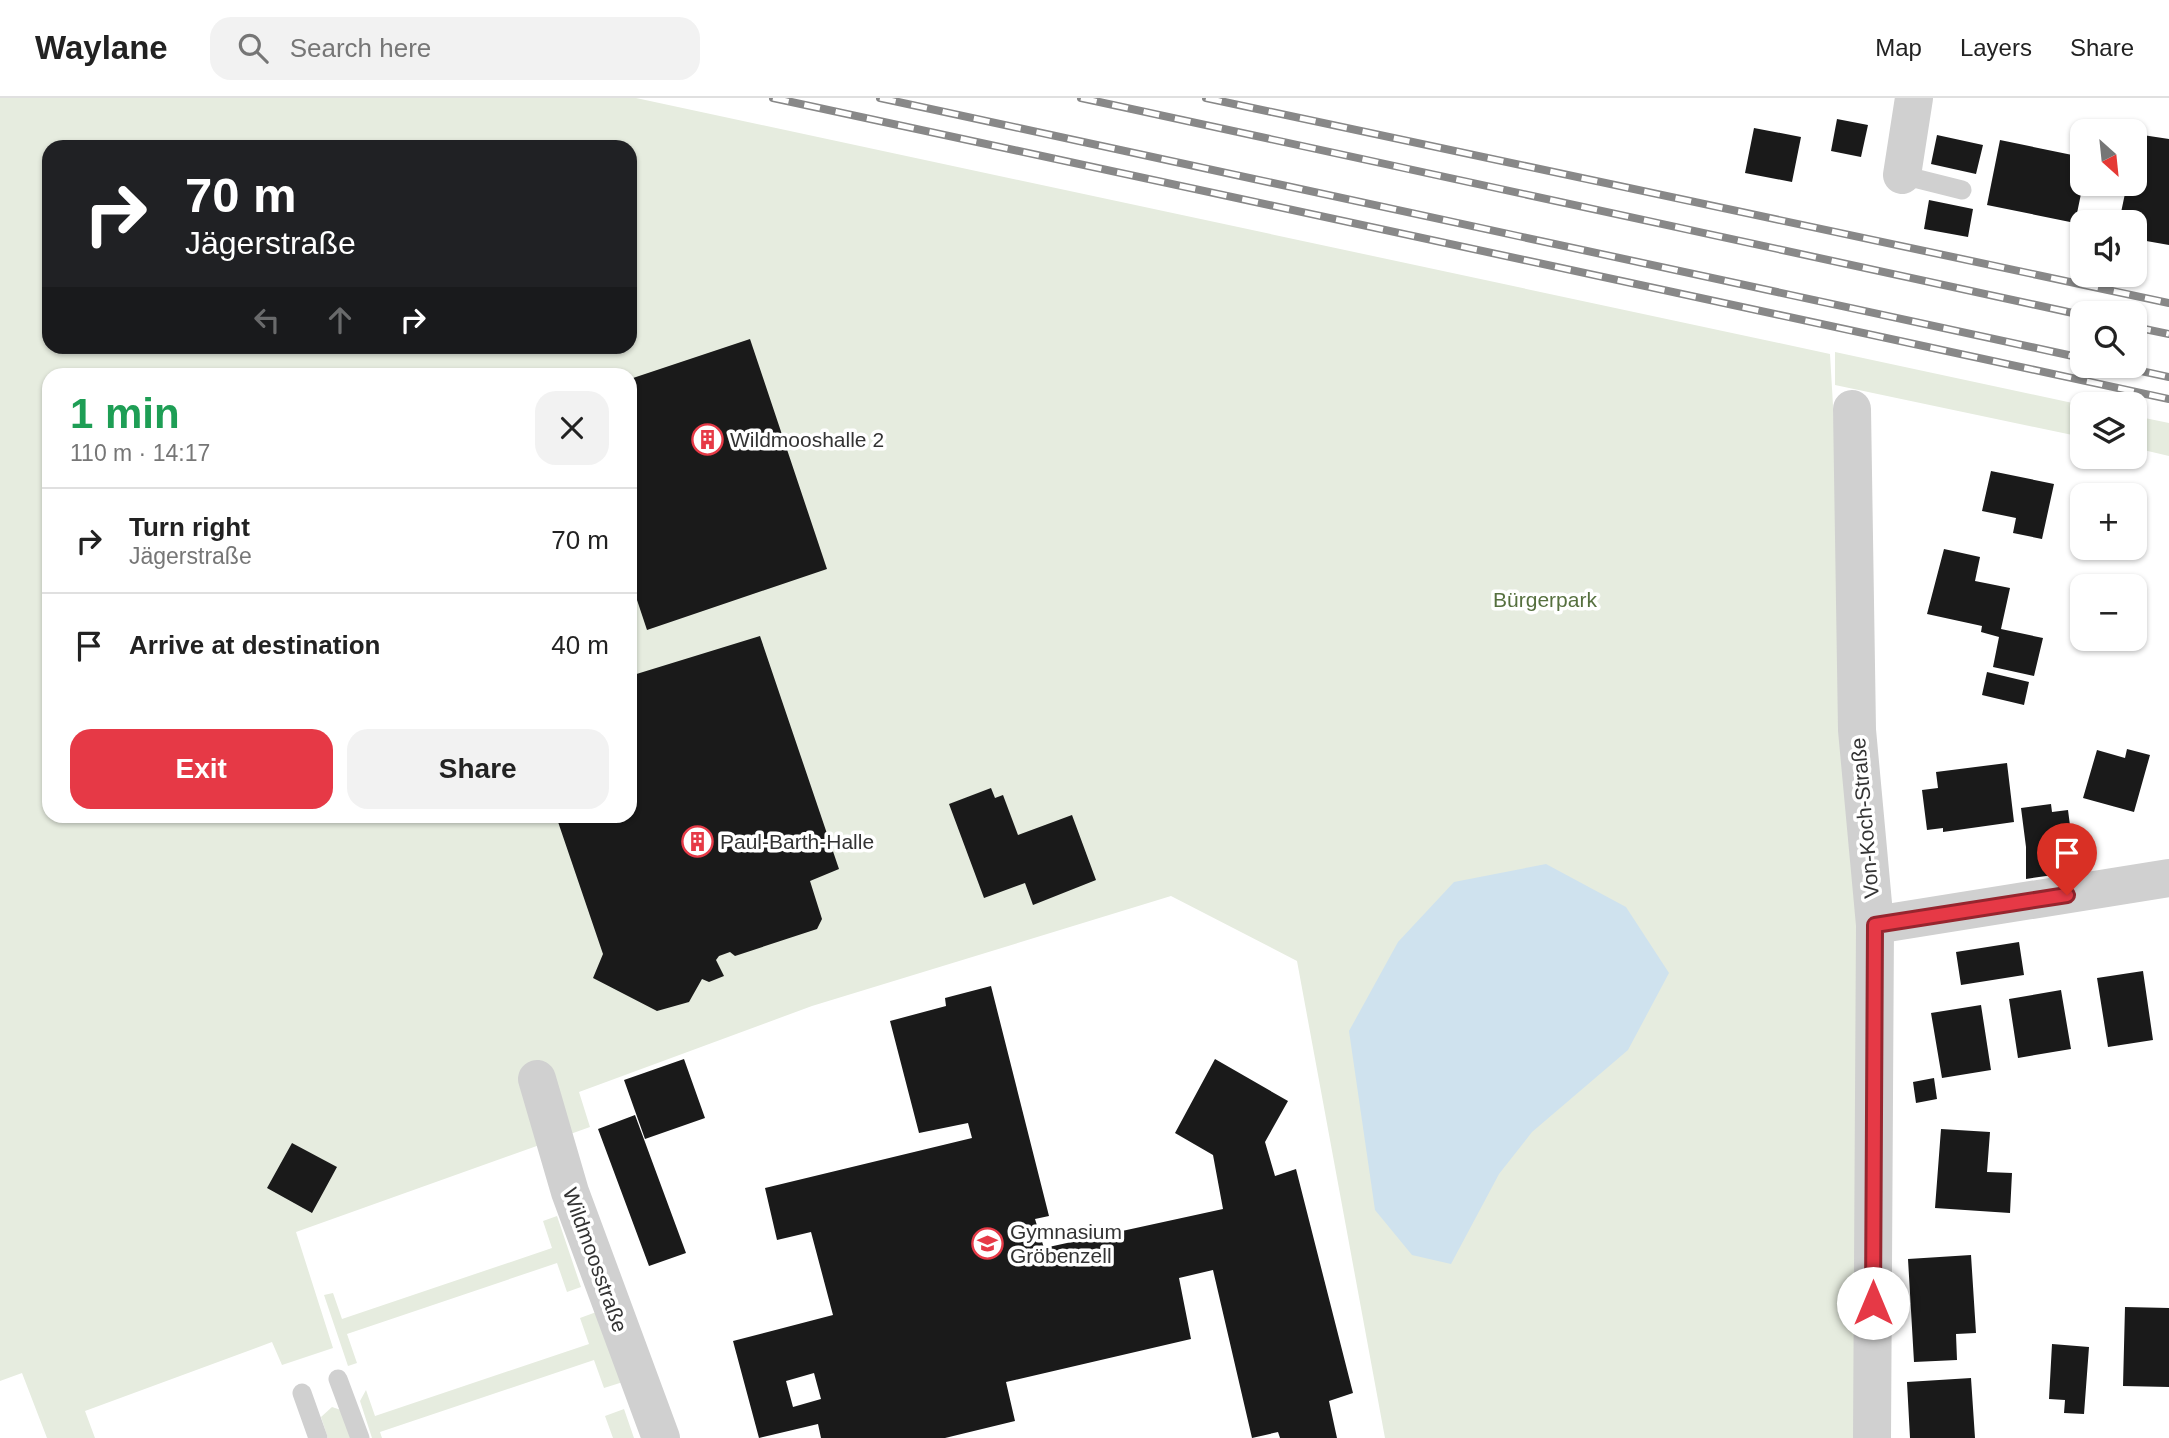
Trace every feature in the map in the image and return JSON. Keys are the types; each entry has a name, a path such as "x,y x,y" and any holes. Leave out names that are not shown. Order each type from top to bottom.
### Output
{"street":[{"path":"1902,174 1914,98"},
{"name":"Von-Koch-Straße","path":"1852,409 1857,730 1875,925 1872,1438"},
{"path":"1875,925 2169,878"},
{"name":"Wildmoosstraße","path":"537,1079 570,1192 661,1438"}],"lane":[{"path":"1902,174 1962,190"},
{"path":"338,1380 360,1438"},
{"path":"302,1393 318,1438"}],"green space":[{"name":"Bürgerpark","path":"0,98 636,98 1830,354 1863,921 1861,1438 1385,1438 1297,961 1171,896 812,1006 579,1092 590,1127 296,1232 333,1348 282,1365 272,1342 85,1411 95,1438 47,1438 22,1373 0,1381"},
{"path":"1835,352 2070,402 2070,434 1835,385"},
{"path":"2147,418 2169,423 2169,456 2147,451"},
{"path":"557,1216 581,1287 567,1292 557,1263 347,1334 357,1363 348,1366 324,1295 333,1293 342,1319 552,1248 543,1221"},
{"path":"599,1311 623,1382 604,1388 594,1360 380,1432 382,1438 372,1438 360,1401 366,1390 375,1416 589,1344 580,1318"},
{"path":"332,1407 341,1410 351,1438 328,1438 321,1417"},
{"path":"624,1409 634,1438 613,1438 605,1416"}],"water":[{"path":"1546,864 1626,907 1669,973 1628,1050 1532,1132 1499,1174 1451,1264 1412,1255 1375,1210 1349,1031 1398,942 1454,882"}],"building":[{"path":"1837,119 1868,125 1861,157 1831,151"},
{"path":"1754,128 1801,137 1792,182 1745,173"},
{"path":"1937,135 1983,145 1976,174 1931,164"},
{"path":"2147,136 2169,139 2169,245 2147,241 2147,210 2122,210 2124,196 2147,196"},
{"path":"2000,140 2070,155 2070,196 2081,196 2078,210 2070,210 2070,222 1987,205"},
{"path":"1929,200 1973,209 1968,237 1924,229"},
{"name":"Wildmooshalle 2","path":"750,339 827,569 647,630 637,600 637,377"},
{"path":"1991,471 2054,484 2042,539 2013,533 2016,518 1982,511"},
{"path":"1944,549 1980,557 1975,581 2010,588 2001,629 2043,638 2034,676 1993,667 1999,637 1981,632 1982,626 1927,614"},
{"name":"Paul-Barth-Halle","path":"760,636 839,869 810,881 822,919 817,929 735,956 730,952 719,956 716,960 724,976 709,982 702,979 689,1002 657,1011 593,978 603,954 558,823 637,823 637,674"},
{"path":"1987,672 2029,682 2024,705 1982,695"},
{"path":"2127,749 2150,755 2134,812 2083,798 2097,750 2125,758"},
{"path":"2007,763 2014,822 1943,832 1943,828 1927,830 1922,790 1938,788 1936,772"},
{"path":"991,788 995,798 1003,795 1018,835 1072,815 1096,880 1033,905 1025,883 984,898 949,804"},
{"path":"2051,804 2052,812 2068,810 2072,841 2056,844 2060,874 2026,879 2026,847 2021,808"},
{"path":"2019,942 2024,975 1961,985 1956,952"},
{"path":"2143,971 2153,1040 2108,1047 2097,978"},
{"path":"991,986 1049,1216 1035,1219 1044,1248 1223,1209 1213,1155 1175,1133 1215,1059 1288,1101 1265,1142 1275,1176 1296,1169 1353,1393 1329,1401 1337,1438 1280,1438 1278,1432 1252,1438 1213,1270 1179,1278 1191,1339 1006,1382 1015,1421 945,1438 821,1438 818,1424 759,1438 733,1341 833,1315 811,1232 777,1240 765,1188 972,1138 968,1123 919,1133 890,1021 946,1006 945,998","holes":["814,1373 821,1399 793,1407 786,1381"]},
{"path":"2061,990 2071,1049 2018,1058 2009,999"},
{"path":"1981,1005 1991,1070 1942,1078 1931,1013"},
{"path":"684,1059 705,1118 645,1139 624,1080"},
{"path":"1934,1078 1937,1099 1916,1103 1913,1082"},
{"path":"635,1115 686,1253 649,1266 598,1129"},
{"path":"1941,1129 1990,1132 1987,1172 2012,1173 2010,1213 1935,1208"},
{"path":"292,1143 337,1167 312,1213 267,1188"},
{"path":"1971,1255 1976,1333 1956,1334 1957,1360 1914,1362 1908,1259"},
{"path":"2125,1307 2169,1308 2169,1387 2123,1386"},
{"path":"2052,1344 2089,1347 2084,1414 2064,1413 2065,1400 2049,1399"},
{"path":"1971,1378 1975,1438 1910,1438 1907,1382"}],"railway":[{"path":"773,98 2169,399"},
{"path":"880,98 2070,355"},
{"path":"1081,98 2070,312"},
{"path":"1206,98 2169,303"},
{"path":"2147,329 2169,334"},
{"path":"2147,372 2169,377"}],"place":[{"name":"Wildmooshalle 2","path":"707,440"},
{"name":"Paul-Barth-Halle","path":"697,842"},
{"name":"Gymnasium Gröbenzell","path":"987,1244"}],"route":[{"path":"1873,1303 1875,925 2067,895"}]}
